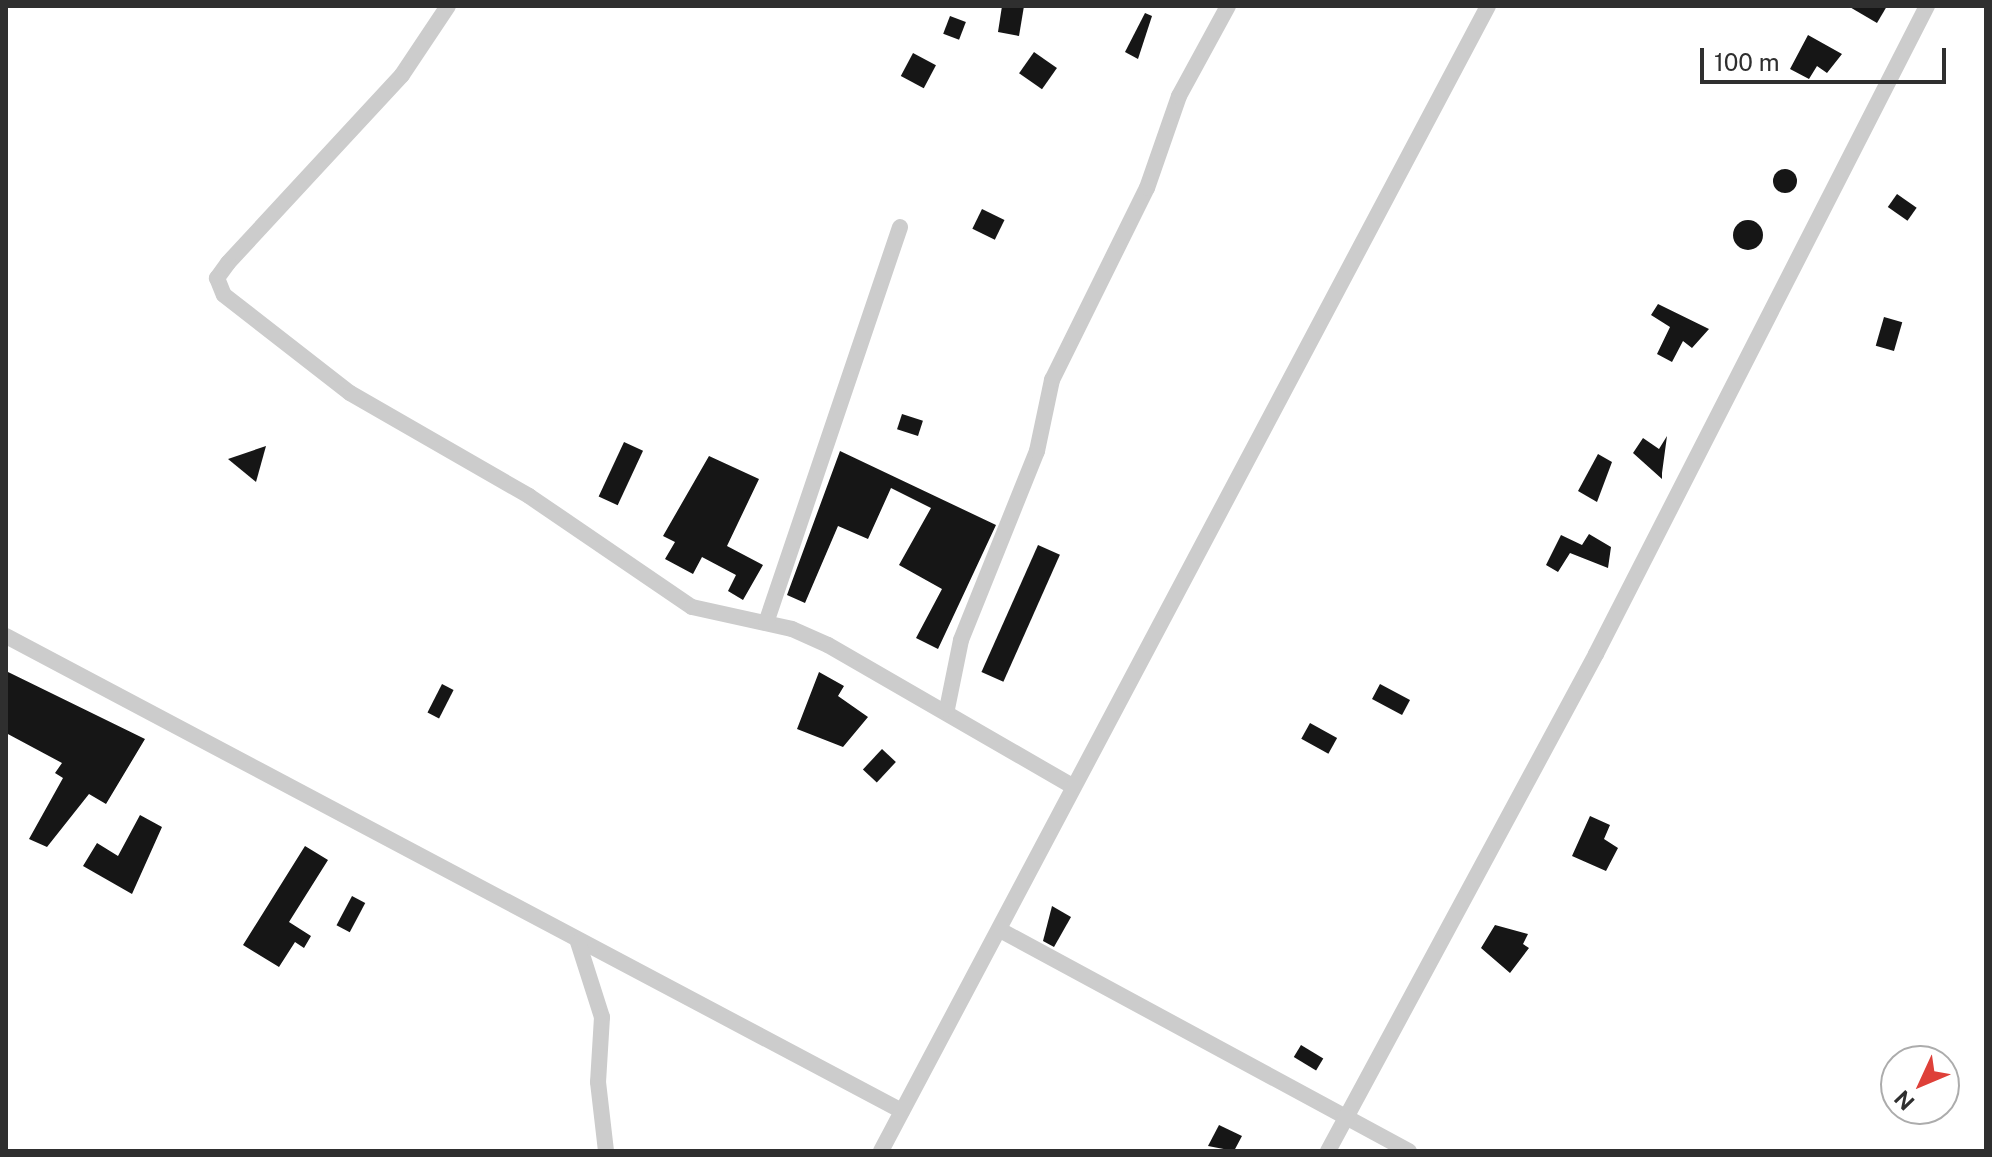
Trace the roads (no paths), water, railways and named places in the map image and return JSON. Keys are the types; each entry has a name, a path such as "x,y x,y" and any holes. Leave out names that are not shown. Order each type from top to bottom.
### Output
{"street":[{"path":"448,6 402,75 228,263 218,287 350,393 529,496 692,607 766,623 828,645 947,709 1072,786"},
{"path":"947,709 961,640 1037,451 1052,380 1147,188 1179,96 1228,6"},
{"path":"881,1151 1488,6"},
{"path":"1328,1151 1596,654 1927,6"},
{"path":"766,623 900,227"},
{"path":"6,636 578,942 902,1111"},
{"path":"1000,930 1409,1151"},
{"path":"578,942 602,1017 598,1082 606,1151"}]}
